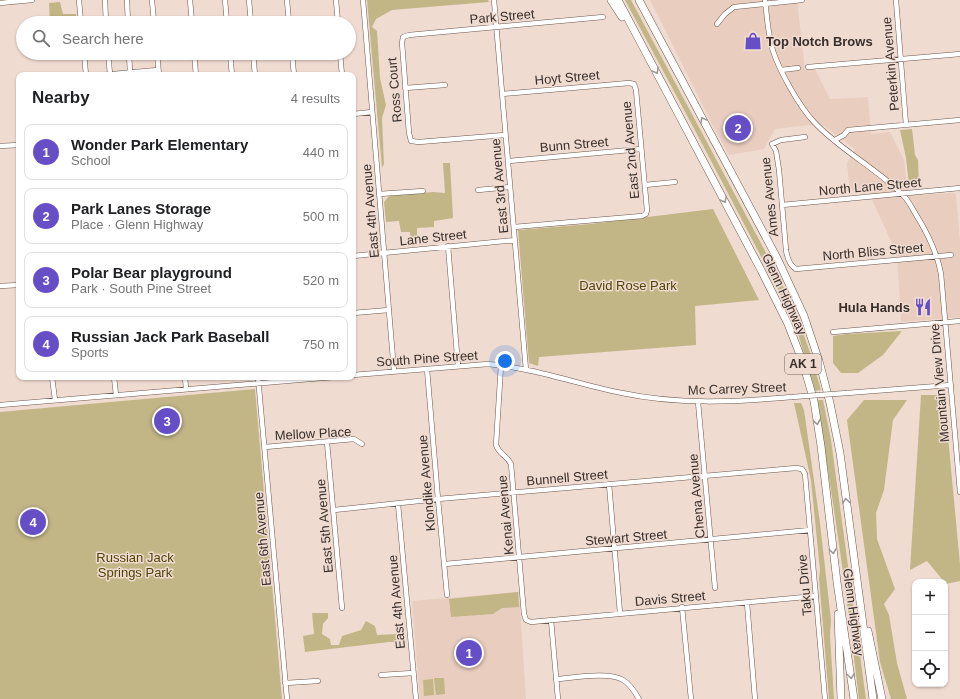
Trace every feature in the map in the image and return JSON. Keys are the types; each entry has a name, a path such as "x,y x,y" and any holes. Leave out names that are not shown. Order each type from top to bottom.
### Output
{"highway":[{"path":"611,0 648,58"},
{"name":"Glenn Highway","path":"618,0 761,270 788,324 802,360 815,409 837,582 854,699"},
{"name":"Glenn Highway","path":"638,0 674,64 777,258 804,316 819,361 830,403 840,453 873,699"},
{"path":"643,0 674,64"},
{"path":"853,554 882,699"},
{"path":"837,582 842,699"}],"street":[{"path":"0,3 7,1 32,0"},
{"path":"80,0 81,16"},
{"path":"105,0 106,16"},
{"path":"127,0 128,16"},
{"path":"152,0 153,16"},
{"path":"190,0 191,16"},
{"path":"225,0 226,16"},
{"path":"249,0 250,16"},
{"path":"287,0 288,16"},
{"path":"336,0 337,16"},
{"name":"East 4th Avenue","path":"363,0 394,371"},
{"name":"East 3rd Avenue","path":"494,0 526,370"},
{"path":"717,24 725,14 734,7 765,2 802,0"},
{"name":"Peterkin Avenue","path":"896,0 906,125"},
{"name":"Mountain View Drive","path":"765,2 773,51 781,70 806,113 822,130 902,194 924,226 937,256 941,274 960,492"},
{"name":"Park Street","path":"403,37 409,35 603,17"},
{"name":"Ross Court","path":"403,37 402,43 405,88 411,141 419,142 505,135"},
{"path":"808,67 960,54"},
{"path":"85,60 86,72"},
{"path":"109,60 110,72"},
{"path":"129,60 130,72"},
{"path":"158,60 159,72"},
{"path":"195,60 196,72"},
{"path":"231,60 232,72"},
{"path":"254,60 255,72"},
{"path":"293,60 294,72"},
{"path":"341,60 342,72"},
{"path":"781,70 798,68"},
{"name":"Hoyt Street","path":"502,94 629,83 634,84"},
{"path":"405,88 445,84"},
{"name":"East 2nd Avenue","path":"514,227 642,216 646,214 645,185 636,90 634,84"},
{"path":"356,114 372,112"},
{"path":"835,140 844,135 848,130 960,120"},
{"name":"Ames Avenue","path":"796,269 791,265 786,250 777,156 772,144 781,140 805,137"},
{"path":"0,146 16,145"},
{"name":"Bunn Street","path":"508,161 641,149"},
{"path":"645,185 675,182"},
{"path":"478,190 510,187"},
{"name":"North Lane Street","path":"782,205 960,188"},
{"path":"379,194 423,190"},
{"name":"Lane Street","path":"356,256 515,240"},
{"path":"448,246 458,366"},
{"name":"North Bliss Street","path":"796,269 951,255"},
{"path":"0,286 16,285"},
{"path":"356,313 389,310"},
{"path":"834,332 960,321"},
{"name":"South Pine Street","path":"356,375 488,364 526,370"},
{"name":"Kenai Avenue","path":"501,365 496,444 498,451 508,459 511,464 524,614 526,620"},
{"name":"Klondike Avenue","path":"427,369 447,594"},
{"name":"Mc Carrey Street","path":"526,370 622,393 658,399 698,402 734,402 951,384"},
{"path":"52,380 54,400"},
{"path":"114,380 116,395"},
{"path":"185,380 186,389"},
{"path":"0,405 296,380"},
{"name":"East 6th Avenue","path":"258,383 287,699"},
{"name":"Chena Avenue","path":"698,402 715,588"},
{"name":"Mellow Place","path":"265,447 354,439 362,444"},
{"name":"East 5th Avenue","path":"327,442 342,608"},
{"name":"Bunnell Street","path":"334,510 705,475 796,468 802,469"},
{"name":"Taku Drive","path":"802,469 805,474 825,699"},
{"path":"609,484 620,613"},
{"name":"East 4th Avenue","path":"398,504 416,699"},
{"name":"Stewart Street","path":"445,564 810,530"},
{"name":"Davis Street","path":"526,620 531,622 682,607 816,596"},
{"path":"747,602 755,699"},
{"path":"682,607 691,699"},
{"path":"551,620 558,699"},
{"path":"381,675 413,673"},
{"path":"556,679 612,676 623,680 630,686 640,699"},
{"path":"286,683 318,681"}],"shaded area":[{"path":"650,0 797,0 805,70 815,69 830,99 868,97 871,134 890,132 904,160 907,187 919,195 956,194 960,242 960,317 901,322 897,254 867,189 850,191 847,164 855,149 824,126 810,125 775,129 764,149 729,155"},
{"path":"519,592 526,699 420,699 412,601"}],"green space":[{"path":"367,0 488,0 489,2 392,10 376,19 372,27 377,31 380,78 386,105 382,118 384,164 382,168"},
{"path":"625,0 631,0 779,277 798,319 811,355 821,390 815,391 796,327 787,306"},
{"path":"60,2 63,14 76,14 76,16 50,16 49,3"},
{"path":"912,129 915,155 918,160 919,186 909,185 906,158 900,130"},
{"path":"443,163 450,163 453,218 434,221 434,227 417,228 417,245 412,246 410,232 401,232 399,221 386,222 384,202 389,196 433,192 445,193"},
{"name":"David Rose Park","path":"713,209 759,300 695,306 696,345 539,357 538,366 529,363 518,230 590,224"},
{"path":"902,331 883,355 858,373 841,373 833,363 833,336"},
{"name":"Russian Jack Springs Park","path":"255,389 282,699 0,699 0,412"},
{"path":"921,395 937,395 945,405 960,564 960,581 948,584 948,579 942,579 927,561 910,570"},
{"path":"816,400 823,400 831,440 866,699 859,699 840,549"},
{"path":"864,400 907,400 893,420 884,490 876,513 877,539 895,589 884,604 889,615 897,663 907,699 891,699 880,662 847,420"},
{"path":"794,403 801,403 804,410 820,523 831,620 830,636 834,699 829,699 819,578 820,570 811,480"},
{"path":"518,592 519,607 502,608 493,614 451,617 449,599"},
{"path":"312,613 328,613 328,618 323,624 322,634 330,639 331,645 339,645 342,636 361,630 366,621 375,626 377,635 397,634 402,642 389,642 305,652 303,636 314,634"},
{"path":"434,678 444,678 445,694 436,695"},
{"path":"433,679 434,695 424,696 423,680"}],"place":[{"name":"Top Notch Brows","path":"753,41"},
{"name":"Park Lanes Storage","path":"738,128"},
{"name":"Hula Hands","path":"923,307"},
{"name":"Polar Bear playground","path":"167,421"},
{"name":"Russian Jack Park Baseball","path":"33,522"},
{"name":"Wonder Park Elementary","path":"469,653"}]}
